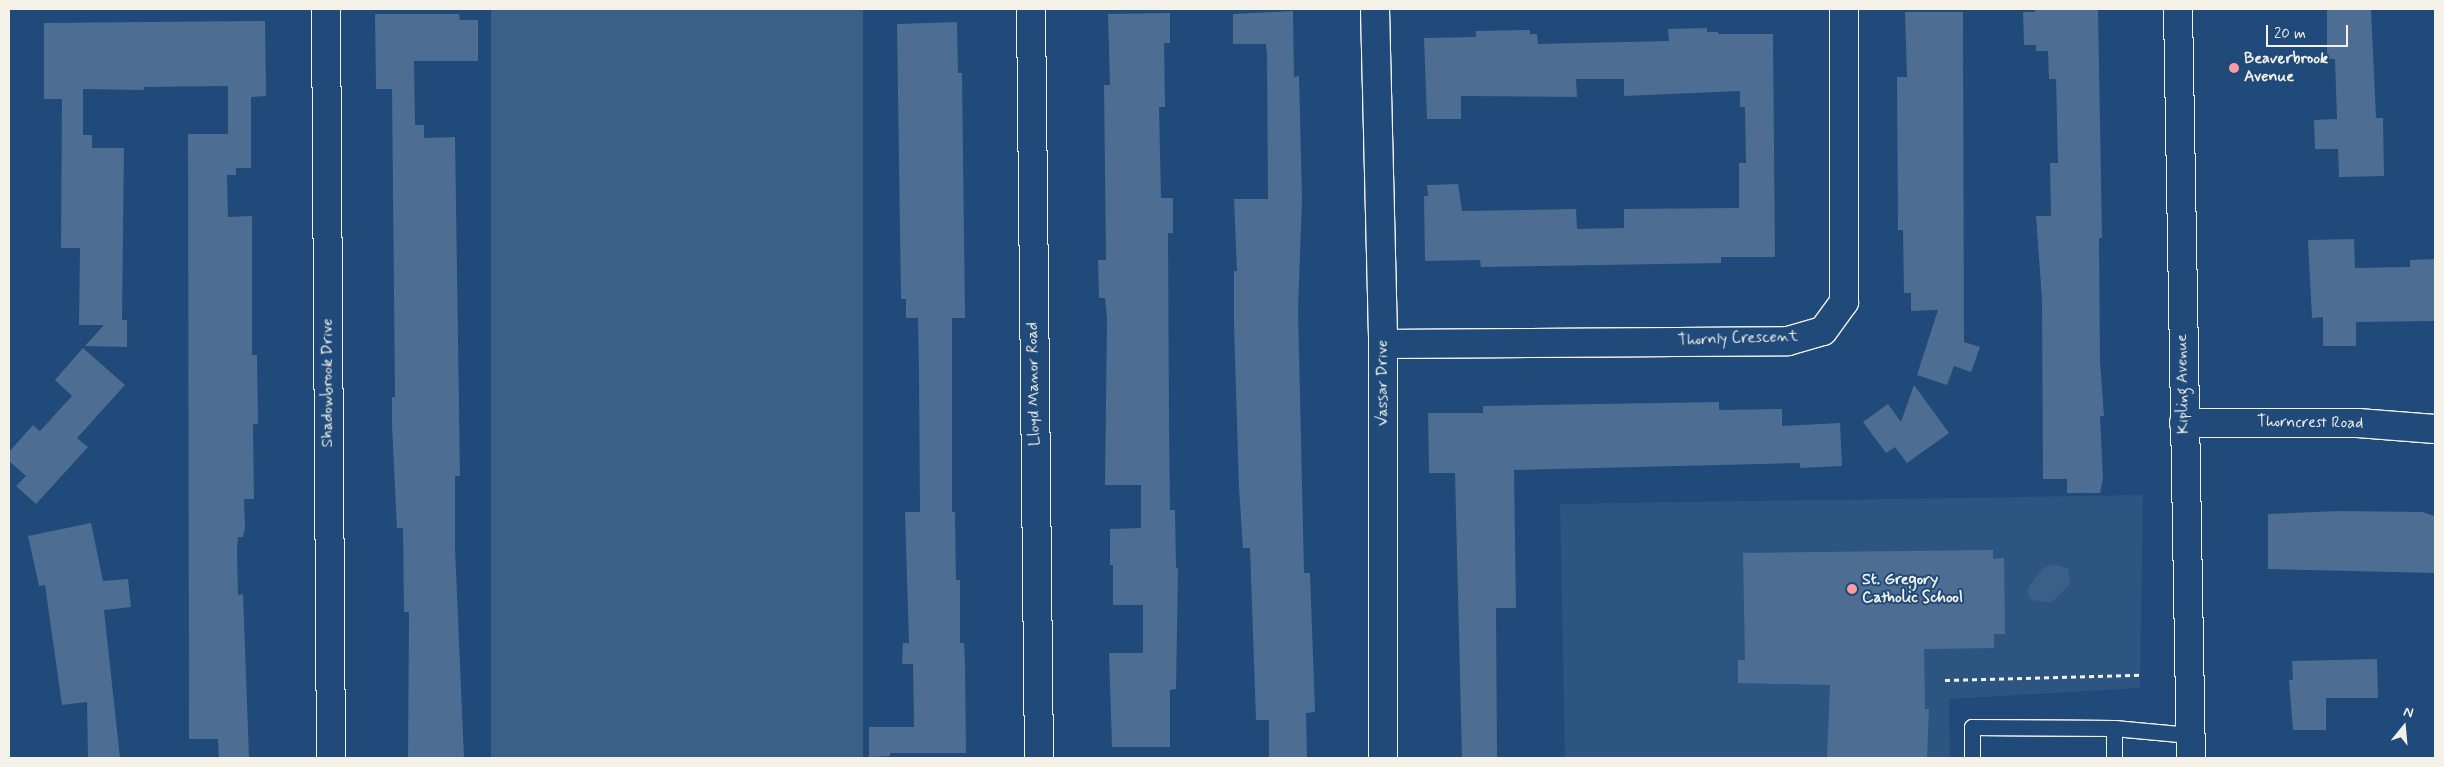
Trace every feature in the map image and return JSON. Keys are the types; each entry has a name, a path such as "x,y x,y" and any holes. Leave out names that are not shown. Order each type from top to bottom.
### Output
{"street":[{"name":"Shadowbrook Drive","path":"326,9 331,758"},
{"name":"Lloyd Manor Road","path":"1031,9 1039,758"},
{"name":"Vassar Drive","path":"1375,9 1383,344 1383,758"},
{"name":"Thornly Crescent","path":"1383,344 1788,340 1823,331 1844,302 1844,9"},
{"name":"Kipling Avenue","path":"2178,9 2191,746"},
{"name":"Thorncrest Road","path":"2184,423 2358,423 2435,429"}],"lane":[{"path":"1972,758 1972,728 2114,728 2191,746"},
{"path":"2114,728 2114,758"}],"path":[{"path":"1945,680 2140,675"}],"shaded area":[{"path":"491,9 863,9 863,758 491,758"},
{"name":"St. Gregory Catholic School","path":"2143,495 2140,688 1949,699 1950,758 1565,758 1560,504"},
{"path":"2052,564 2068,568 2070,584 2051,603 2032,600 2027,593 2030,585 2042,569"}],"building":[{"path":"2035,9 2098,9 2102,238 2099,238 2100,361 2104,416 2100,416 2103,479 2100,493 2067,493 2067,479 2043,479 2042,300 2036,216 2051,216 2050,163 2058,163 2056,79 2049,79 2048,51 2036,51 2036,45 2024,45 2023,12 2035,12"},
{"path":"2327,9 2371,9 2376,118 2383,118 2384,176 2339,177 2338,149 2315,149 2314,120 2337,119 2335,59 2327,59"},
{"path":"1293,11 1294,77 1299,76 1302,199 1298,310 1304,573 1310,573 1315,712 1306,713 1307,758 1269,758 1269,720 1256,720 1250,548 1243,548 1239,488 1234,325 1234,271 1237,271 1234,199 1268,199 1267,56 1266,44 1233,44 1233,14"},
{"path":"1905,12 1963,12 1964,342 1980,347 1971,372 1954,366 1947,385 1917,375 1938,310 1911,311 1911,293 1904,293 1903,230 1898,230 1897,77 1907,77"},
{"path":"1170,13 1170,43 1164,43 1165,107 1159,107 1161,198 1173,198 1173,233 1168,233 1169,423 1170,510 1175,510 1176,568 1178,568 1176,689 1170,690 1170,747 1112,747 1109,653 1143,653 1143,605 1113,605 1113,565 1110,565 1110,529 1141,528 1141,485 1105,485 1107,318 1105,298 1099,298 1098,260 1106,260 1104,85 1110,85 1108,14"},
{"path":"375,14 459,14 460,20 478,20 478,61 414,61 415,125 424,125 424,138 455,137 460,476 455,476 455,548 464,758 408,758 409,612 404,612 403,528 397,528 392,426 392,397 395,397 392,89 376,89"},
{"path":"265,21 266,96 251,97 251,168 236,168 236,175 227,175 228,217 252,216 252,355 257,355 258,424 253,424 254,499 244,499 245,528 243,537 238,537 237,551 238,595 243,594 249,758 219,758 218,739 189,739 188,134 228,134 228,86 144,87 144,90 83,89 83,135 92,135 92,148 124,148 122,320 127,320 127,347 85,346 104,325 79,325 80,248 61,248 62,99 44,99 44,23"},
{"path":"957,22 958,73 962,73 965,318 952,318 952,512 955,512 956,580 960,580 960,643 964,643 966,753 890,753 890,756 869,757 869,727 914,727 913,664 902,664 903,643 909,643 905,512 920,512 918,318 906,318 906,299 901,299 897,24"},
{"path":"1707,28 1707,32 1718,32 1718,34 1773,34 1775,257 1721,257 1721,263 1481,267 1480,260 1425,261 1424,196 1428,196 1427,185 1458,184 1462,211 1576,209 1577,229 1624,228 1624,209 1739,208 1739,163 1746,163 1745,107 1740,107 1740,91 1624,96 1624,79 1576,79 1577,97 1461,96 1461,119 1427,119 1424,38 1476,37 1476,31 1530,30 1530,34 1537,34 1538,44 1669,41 1668,29"},
{"path":"2354,239 2355,268 2410,267 2410,260 2435,259 2435,321 2356,322 2356,346 2323,346 2323,317 2312,318 2308,240"},
{"path":"83,348 125,385 77,438 88,447 36,504 16,486 26,476 9,461 9,452 33,425 40,431 72,396 55,380"},
{"path":"1914,385 1949,433 1907,463 1895,447 1886,453 1863,422 1888,404 1901,422"},
{"path":"1719,402 1719,410 1782,409 1782,426 1840,423 1842,466 1800,468 1800,463 1514,470 1516,608 1496,608 1497,758 1462,758 1455,473 1429,473 1428,413 1483,413 1483,406"},
{"path":"2338,511 2422,512 2435,516 2435,573 2268,569 2268,514"},
{"path":"91,523 103,581 128,579 131,607 104,610 120,758 88,758 87,702 62,705 45,585 39,586 28,536"},
{"path":"1993,550 1993,559 2004,558 2005,634 1994,634 1994,648 1924,649 1925,709 1929,709 1927,758 1827,758 1830,685 1738,683 1738,660 1745,660 1743,553"},
{"path":"2377,659 2378,698 2326,698 2326,730 2293,730 2289,680 2293,680 2292,661"}],"place":[{"name":"Beaverbrook Avenue","path":"2234,68"},
{"name":"St. Gregory Catholic School","path":"1852,589"}]}
